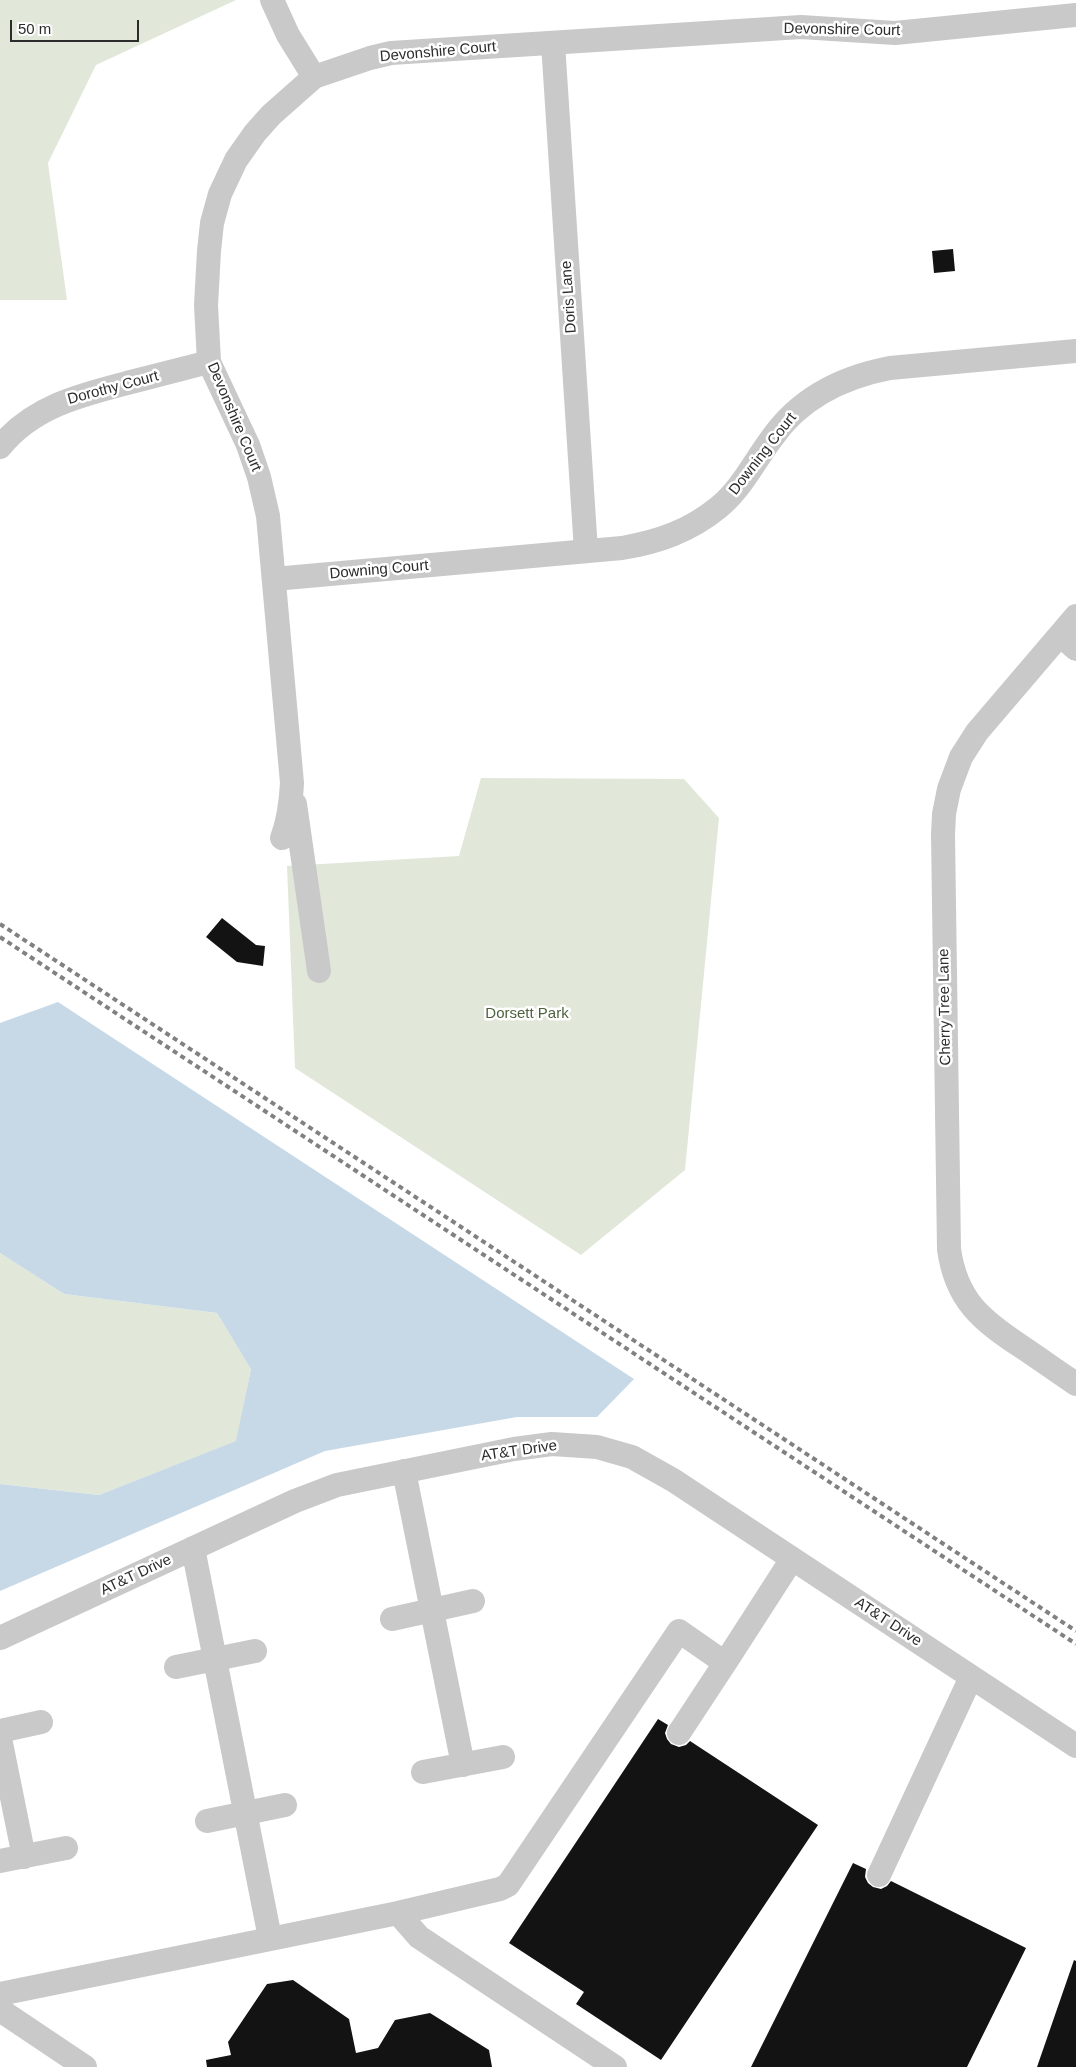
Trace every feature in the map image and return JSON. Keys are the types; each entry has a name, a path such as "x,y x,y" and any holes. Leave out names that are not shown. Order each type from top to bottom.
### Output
{"street":[{"path":"272,0 288,35 314,77"},
{"name":"Devonshire Court","path":"282,838 292,802 292,783 268,516 259,477 248,445 210,362 206,305 212,223 220,194 236,160 271,114 314,77 391,53 801,27 895,33 1076,15"},
{"name":"Doris Lane","path":"553,43 586,551"},
{"name":"Downing Court","path":"274,579 622,548 649,543 678,533 702,520 737,489 771,438 792,415 823,391 840,383 890,368 1076,351"},
{"name":"Dorothy Court","path":"0,447 21,426 60,402 83,394 210,362"},
{"name":"Cherry Tree Lane","path":"1076,616 1068,642 977,732 956,768 944,814 949,1249 954,1276 960,1290 980,1317 994,1329 1076,1384"},
{"path":"292,783 320,971"},
{"name":"AT&T Drive","path":"0,1638 295,1501 336,1486 514,1448 552,1444 597,1447 632,1457 673,1480 1076,1746"},
{"path":"404,1471 463,1765"},
{"path":"193,1548 270,1938"},
{"path":"679,1733 792,1559"},
{"path":"392,1618 473,1601"},
{"path":"0,1994 398,1913 500,1889 508,1885 679,1631 725,1663"},
{"path":"176,1667 255,1652"},
{"path":"879,1875 971,1677"},
{"path":"0,1731 41,1722"},
{"path":"0,1738 24,1857"},
{"path":"423,1772 503,1757"},
{"path":"207,1821 285,1804"},
{"path":"0,1861 66,1848"},
{"path":"398,1913 419,1937 614,2067"},
{"path":"0,2010 85,2067"}],"green space":[{"path":"0,0 236,0 96,65 48,163 67,300 0,300"},
{"name":"Dorsett Park","path":"481,778 684,779 719,818 685,1170 581,1255 295,1068 287,866 459,856"},
{"path":"0,1253 64,1294 217,1313 251,1368 237,1441 99,1495 0,1484"}],"water":[{"path":"58,1002 634,1379 597,1417 517,1417 325,1451 0,1591 0,1484 99,1495 236,1441 251,1369 217,1313 64,1294 0,1253 0,1023"}],"building":[{"path":"953,249 955,271 934,273 932,251"},
{"path":"222,918 256,945 265,946 263,966 237,962 206,937"},
{"path":"658,1719 668,1725 665,1733 671,1744 679,1747 686,1745 690,1741 818,1825 661,2060 576,2004 584,1992 509,1943"},
{"path":"853,1863 866,1869 865,1877 873,1887 881,1889 891,1881 1026,1948 967,2067 751,2067"},
{"path":"1074,1960 1076,1961 1076,2067 1037,2067"},
{"path":"293,1980 349,2019 356,2053 378,2048 395,2020 430,2013 489,2050 492,2067 207,2067 206,2060 231,2055 228,2042 267,1984"}],"railway":[{"path":"0,924 1076,1631"},
{"path":"0,937 1076,1644"}]}
